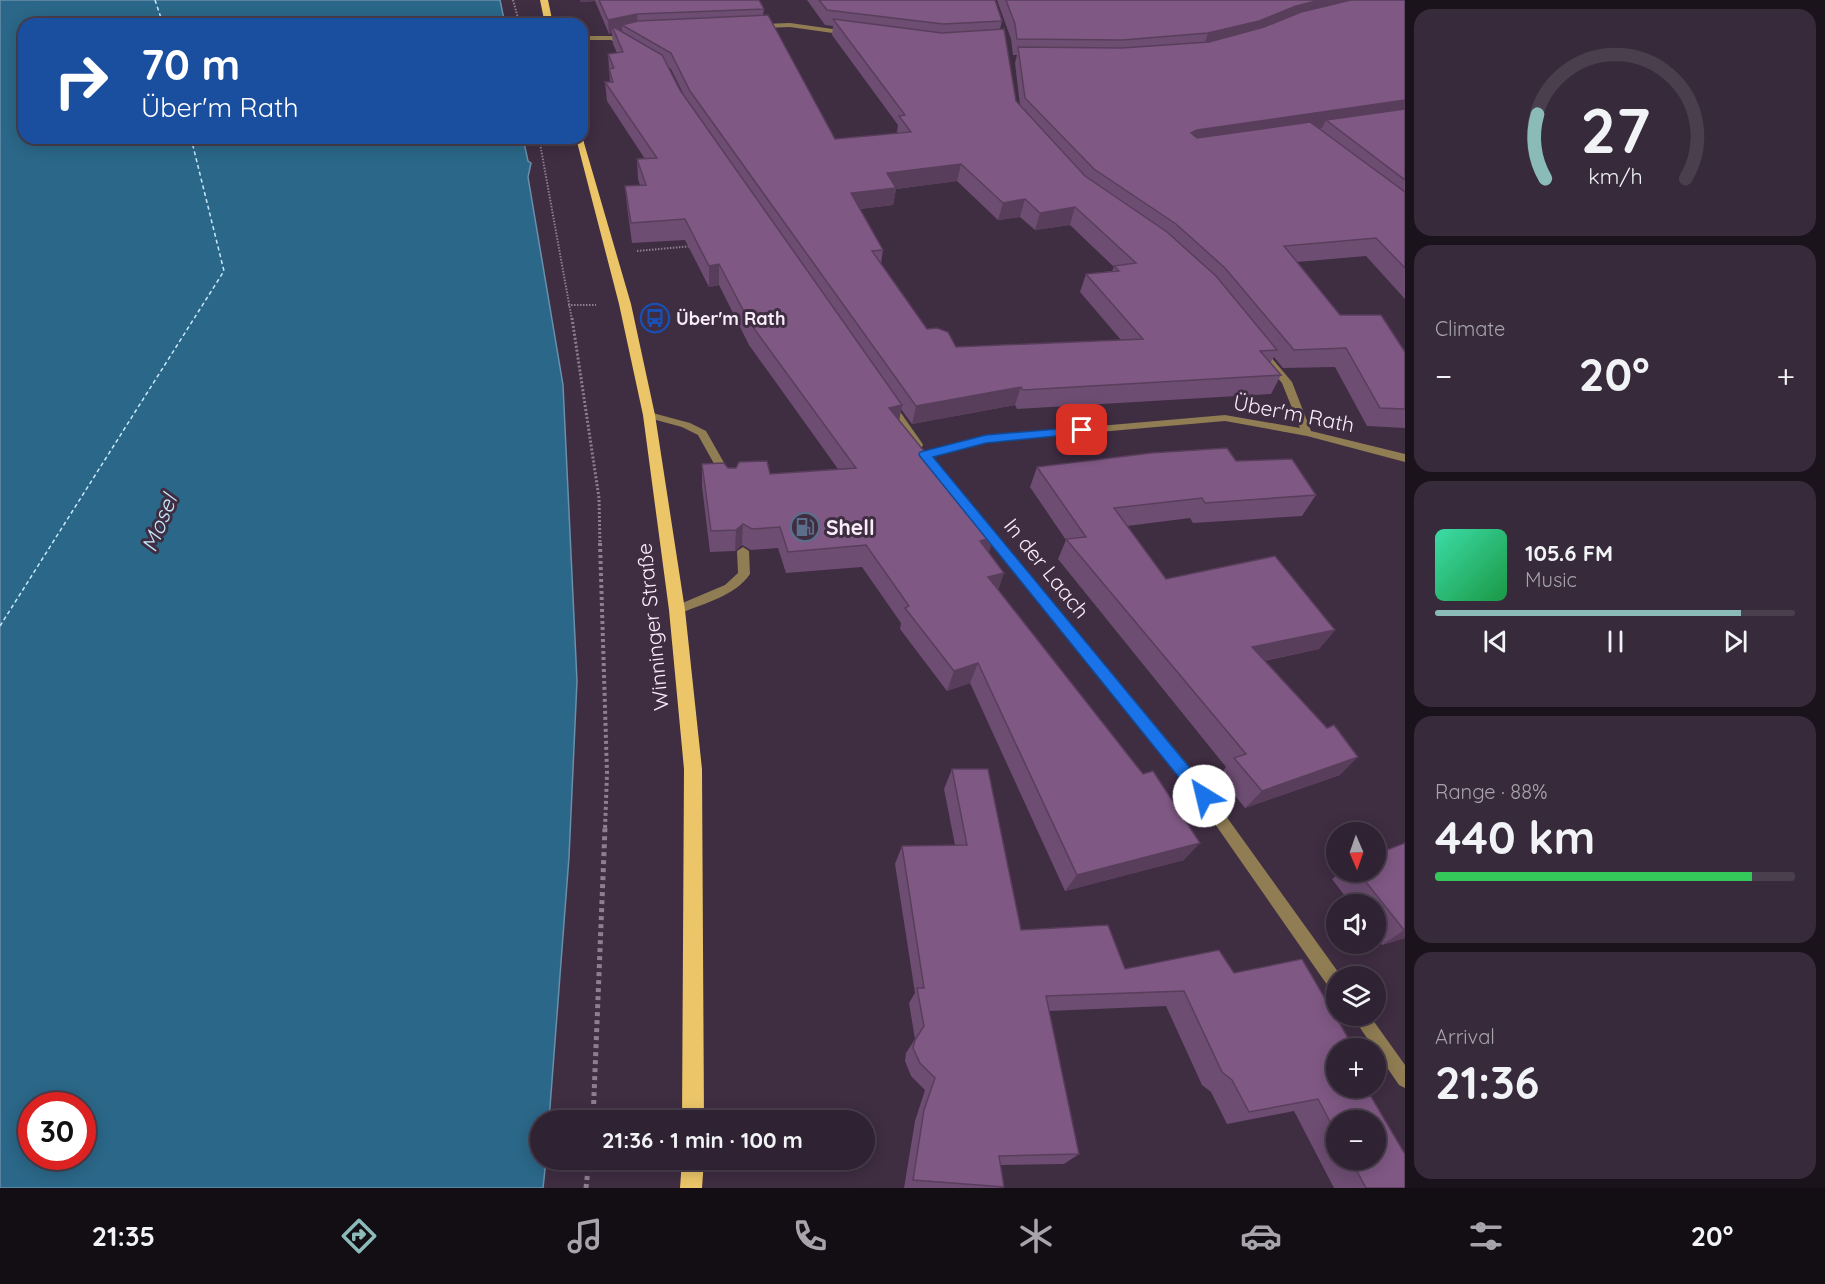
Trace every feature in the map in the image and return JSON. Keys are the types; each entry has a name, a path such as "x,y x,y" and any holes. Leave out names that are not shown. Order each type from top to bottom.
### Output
{"main road":[{"path":"544,0 548,18"},
{"name":"Winninger Straße","path":"582,144 625,304 649,415 677,610 693,769 693,1110"},
{"path":"691,1188 692,1170"}],"street":[{"path":"755,27 790,25 859,35"},
{"path":"588,38 616,37 639,54"},
{"path":"1257,345 1287,382 1307,433"},
{"name":"Über'm Rath","path":"884,396 928,459 986,439 1225,418 1307,433 1405,458"},
{"path":"649,415 686,424 702,433 731,484"},
{"name":"In der Laach","path":"978,519 1190,777 1326,969"},
{"path":"677,610 729,588 744,574 743,550"},
{"path":"1367,1026 1405,1079"}],"path":[{"path":"513,0 518,18"},
{"path":"540,144 562,255 598,498 607,773 592,1110"},
{"path":"636,260 634,251 704,245"},
{"path":"586,1188 589,1170"}],"water":[{"name":"Mosel","path":"0,0 500,0 504,18 18,18 18,144 524,144 528,161 531,163 528,177 563,385 577,681 569,857 550,1110 530,1110 530,1170 545,1170 543,1188 0,1188"}],"building":[{"path":"599,0 759,0 764,9 637,14 608,20"},
{"path":"819,0 995,0 1002,21 943,24 827,10"},
{"path":"1006,0 1320,0 1296,6 1259,21 1208,33 1122,40 1017,39 1015,24"},
{"path":"1351,0 1405,0 1405,100 1197,130 1191,133 1197,138 1310,122 1405,192 1405,268 1376,238 1284,246 1340,315 1381,315 1405,352 1405,409 1380,408 1346,348 1294,350 1225,268 1176,224 1094,169 1025,98 1018,47 1122,48 1209,42 1264,27 1301,12"},
{"path":"768,15 835,139 911,132 899,116 905,115 833,19 942,33 1004,29 1016,101 1085,176 1167,232 1216,276 1277,350 1260,351 1281,375 1023,390 1021,387 916,406 690,91 671,53 622,25 638,21","holes":["961,164 1003,203 1025,199 1040,213 1075,207 1136,263 1114,266 1119,271 1086,274 1143,339 956,347 948,332 937,328 927,329 872,251 883,250 851,193 896,188 887,173"]},
{"path":"612,26 662,55 680,90 902,405 889,408 994,537 980,541 1004,573 988,577 1143,774 1153,771 1200,843 1077,875 978,663 954,671 905,608 909,606 866,545 788,552 780,527 752,529 743,524 736,530 711,531 702,464 724,463 728,468 736,468 739,462 767,461 770,474 856,468 750,323 719,264 709,266 685,219 631,223 625,186 646,185 637,159 657,158 605,82 613,82 609,69 614,68 608,54 623,52"},
{"path":"1405,109 1405,180 1326,120"},
{"path":"1227,448 1236,461 1292,459 1316,495 1205,503 1202,498 1114,508 1166,579 1275,556 1335,630 1252,647 1327,728 1334,725 1358,757 1262,791 1234,758 1246,754 1066,539 1086,537 1037,467 1151,453"},
{"path":"952,769 988,769 1021,930 1108,925 1125,969 1219,950 1234,973 1302,959 1326,1000 1326,1026 1341,1026 1348,1038 1326,1038 1326,1098 1372,1098 1379,1110 1326,1110 1326,1114 1318,1099 1249,1112 1232,1080 1222,1072 1184,991 1046,996 1079,1154 999,1156 1004,1187 913,1180 924,1110 935,1078 920,1063 913,1048 924,1026 917,988 924,988 902,846 967,845"},
{"path":"1405,843 1405,930 1386,907 1386,894 1375,894 1366,882 1386,882 1386,850"},
{"path":"1386,1122 1405,1154 1405,1188 1366,1188 1356,1170 1386,1170"}],"ferry route":[{"path":"155,0 161,18"},
{"path":"0,626 224,271 192,144"}],"place":[{"name":"Über'm Rath","path":"655,318"},
{"name":"Shell","path":"805,527"}],"route":[{"path":"1082,430 986,439 925,455 1204,796"}]}
